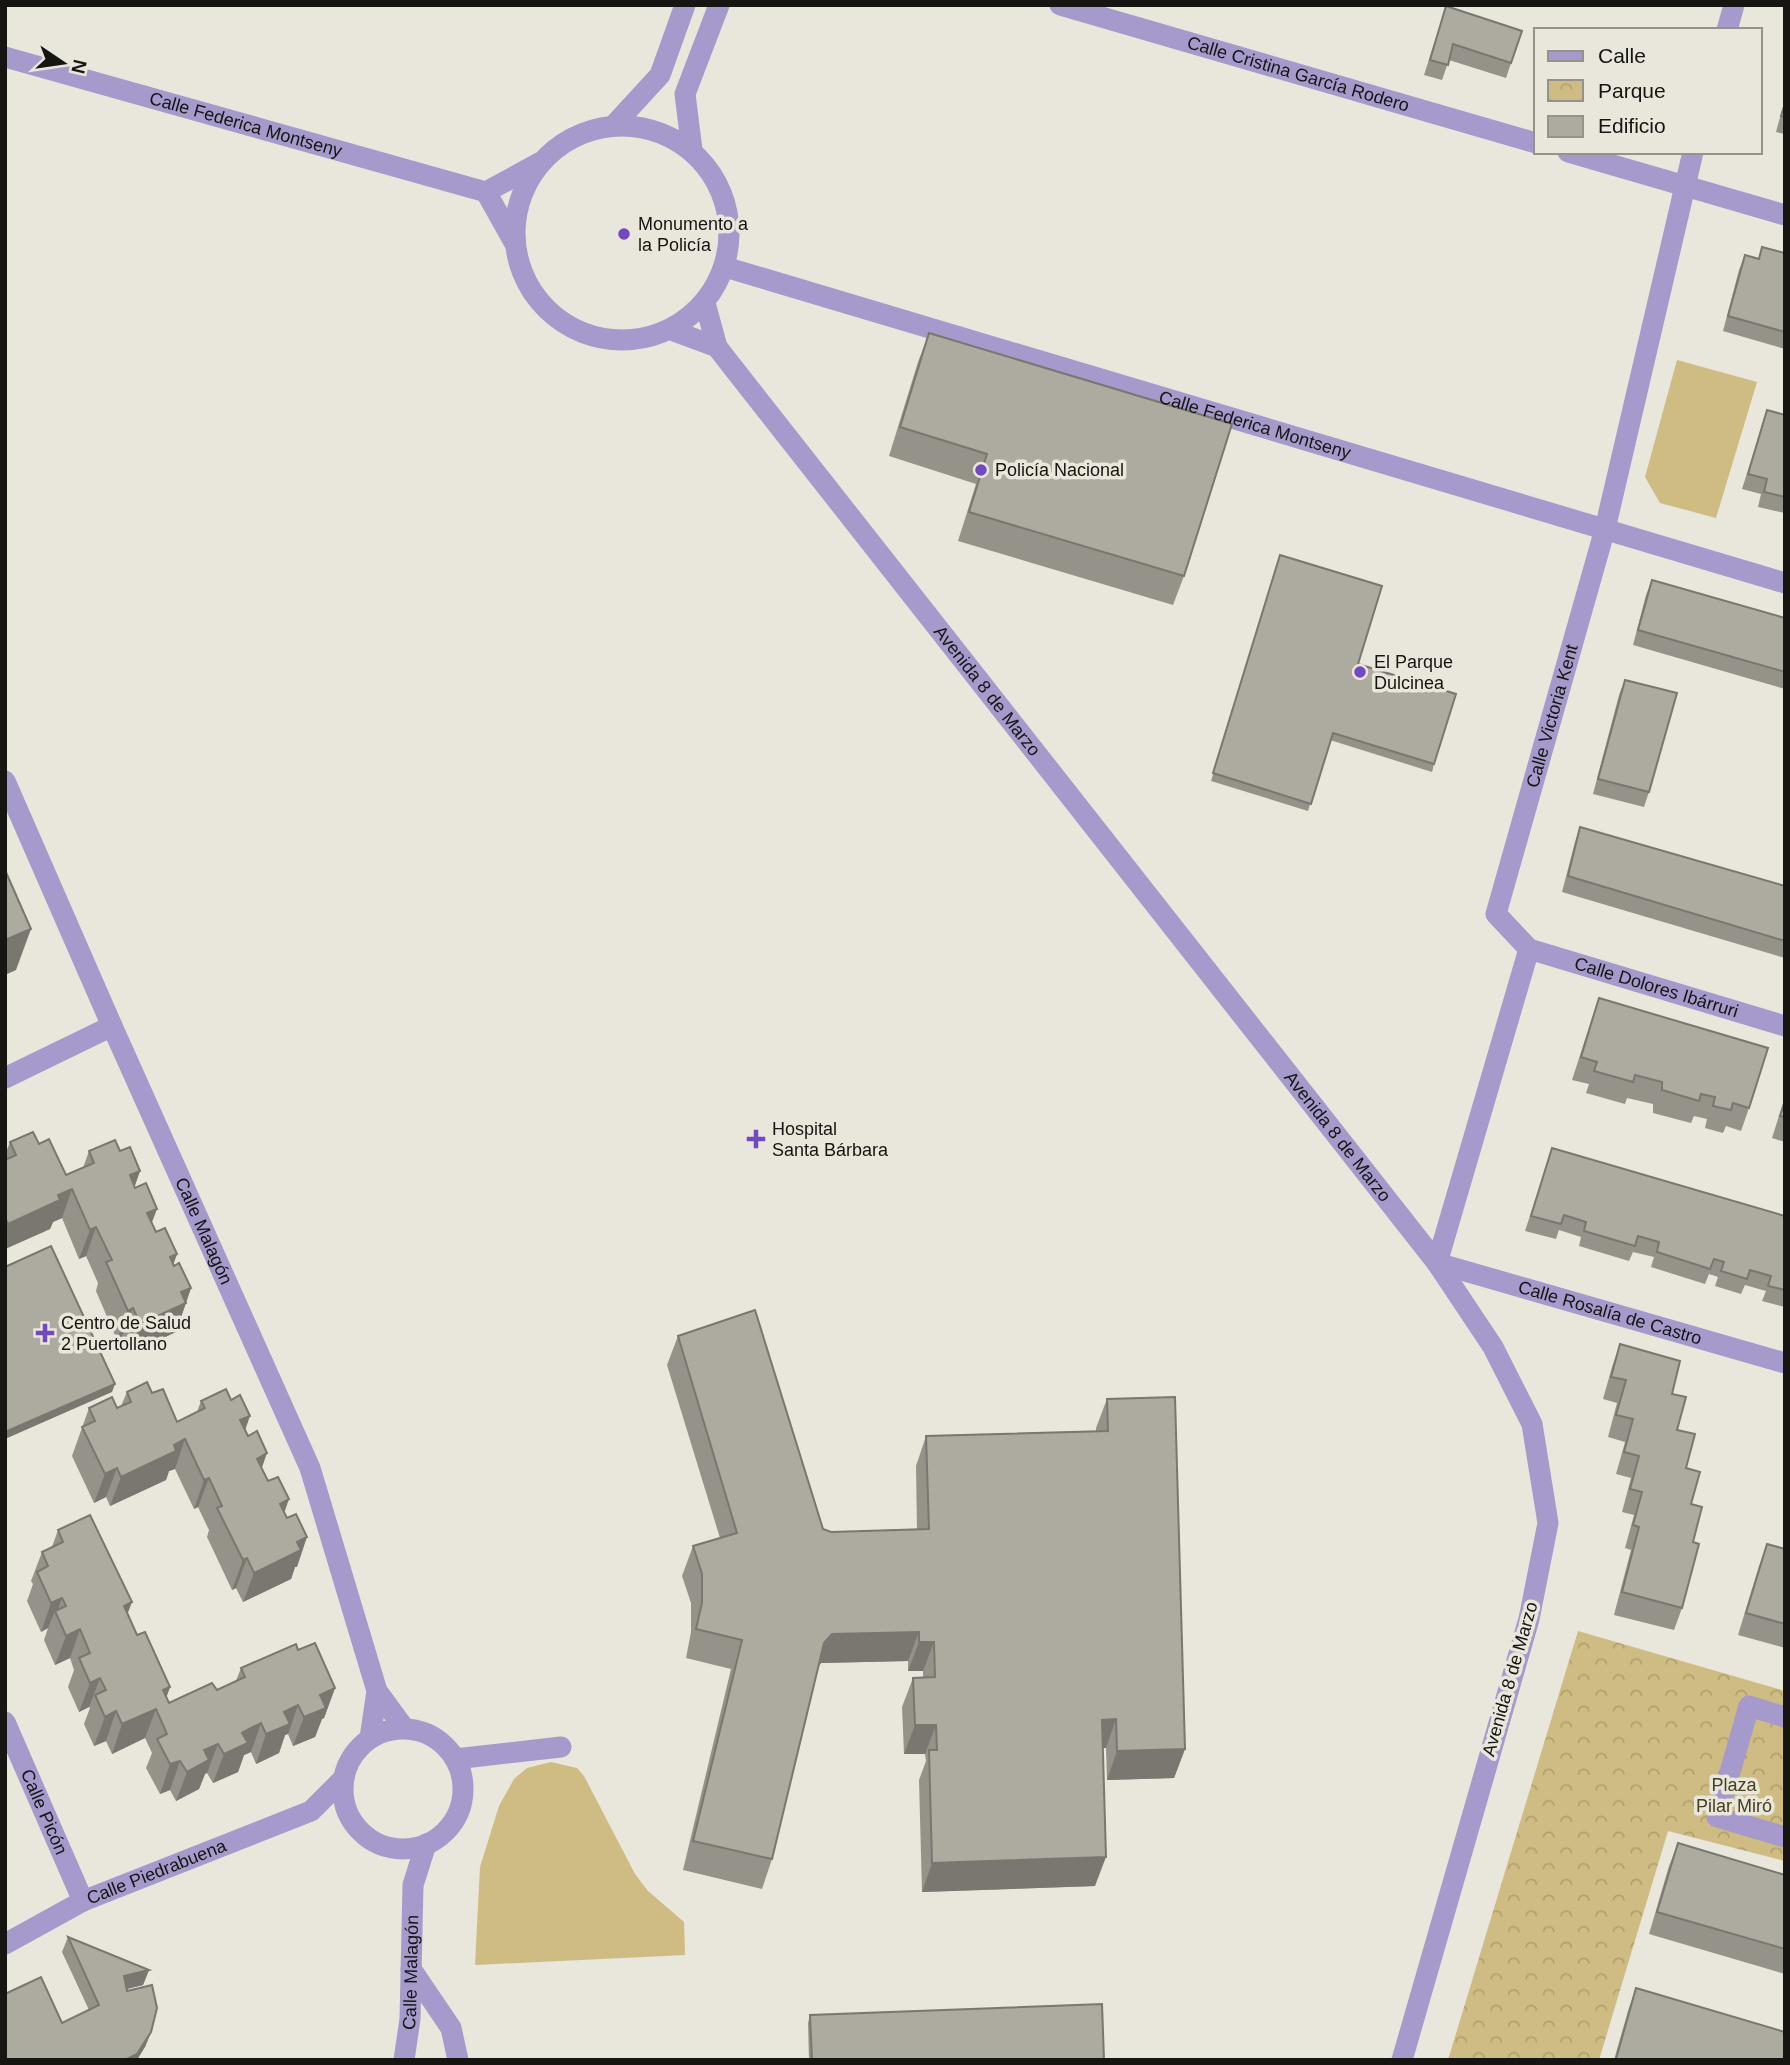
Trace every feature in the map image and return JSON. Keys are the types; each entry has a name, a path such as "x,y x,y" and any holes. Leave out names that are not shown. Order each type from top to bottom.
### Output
{"street":[{"path":"614,125 660,75 685,5"},
{"path":"692,150 685,94 719,5"},
{"name":"Calle Cristina García Rodero","path":"1060,5 1534,142"},
{"path":"1728,28 1734,5"},
{"name":"Calle Federica Montseny","path":"5,57 486,192"},
{"path":"614,125 656,130 692,150 719,184 730,224 725,267 705,303 671,330 631,342 589,337 552,316 526,283 514,242 486,192 540,163 573,137 614,125"},
{"path":"1574,154 1785,215"},
{"name":"Calle Victoria Kent","path":"1529,949 1496,914 1605,529 1692,154"},
{"path":"514,242 519,200 540,163"},
{"name":"Calle Federica Montseny","path":"725,267 1785,583"},
{"name":"Avenida 8 de Marzo","path":"705,303 717,347 1437,1263 1493,1347 1532,1424 1548,1524 1529,1619 1402,2060"},
{"path":"671,330 717,347"},
{"name":"Calle Malagón","path":"5,781 111,1026 310,1468 377,1691 404,1728"},
{"path":"1437,1263 1529,949"},
{"name":"Calle Dolores Ibárruri","path":"1529,949 1785,1026"},
{"path":"5,1078 111,1026"},
{"name":"Calle Rosalía de Castro","path":"1437,1263 1785,1363"},
{"name":"Calle Malagón","path":"344,1778 355,1753 370,1738 377,1691"},
{"path":"1785,1717 1749,1706 1717,1817 1785,1837"},
{"name":"Calle Picón","path":"5,1722 83,1901"},
{"path":"344,1778 343,1799 350,1819 364,1835 382,1846 396,1850 417,1848 437,1840 452,1825 463,1800 463,1779 455,1759 442,1743 424,1732 404,1728 389,1730 370,1738"},
{"path":"455,1759 561,1747"},
{"name":"Calle Piedrabuena","path":"5,1944 83,1901 311,1811 344,1778"},
{"path":"311,1811 350,1819"},
{"name":"Calle Malagón","path":"404,2060 410,2019 413,1885 426,1844"},
{"name":"Calle Malagón","path":"396,1850 413,1885"},
{"path":"411,1969 451,2028 458,2060"}],"green space":[{"path":"1677,360 1757,382 1716,518 1660,503 1645,477"},
{"name":"Plaza Pilar Miró","path":"1578,1631 1785,1691 1785,1861 1668,1831 1599,2060 1448,2060"},
{"path":"551,1762 577,1768 584,1776 635,1874 648,1891 684,1922 685,1955 475,1965 480,1867 499,1806 514,1779 527,1768"}],"building":[{"path":"1446,6 1522,31 1511,63 1453,44 1448,65 1430,60"},
{"path":"1762,247 1785,253 1785,332 1728,316 1745,255 1759,259"},
{"path":"929,333 1232,424 1184,576 969,512 987,454 900,427"},
{"path":"1767,410 1785,415 1785,497 1764,492 1767,479 1748,474"},
{"path":"1280,555 1382,586 1358,664 1456,694 1434,764 1333,733 1311,804 1213,773"},
{"path":"1652,580 1785,618 1785,672 1638,630"},
{"path":"1625,680 1677,693 1649,792 1598,779"},
{"path":"1580,827 1785,886 1785,941 1568,876"},
{"path":"5,870 31,929 5,940"},
{"path":"1599,998 1768,1048 1749,1108 1733,1103 1731,1110 1713,1106 1715,1097 1701,1094 1699,1101 1662,1090 1662,1082 1635,1075 1633,1082 1594,1071 1597,1062 1581,1057"},
{"path":"1785,1101 1785,1117 1780,1116"},
{"path":"33,1132 39,1144 49,1139 66,1175 94,1163 89,1151 115,1140 120,1151 130,1147 140,1171 130,1175 135,1188 146,1183 157,1209 147,1213 156,1232 165,1228 177,1254 170,1257 174,1266 179,1263 191,1288 181,1292 186,1303 140,1324 133,1308 128,1311 106,1262 112,1260 96,1227 90,1230 72,1189 58,1195 60,1200 8,1224 5,1218 5,1160 16,1155 10,1142"},
{"path":"1552,1148 1785,1216 1785,1290 1768,1286 1771,1276 1750,1270 1747,1279 1721,1271 1724,1262 1714,1259 1710,1269 1657,1252 1659,1242 1638,1236 1635,1246 1584,1231 1586,1222 1564,1215 1561,1224 1531,1216"},
{"name":"Centro de Salud 2 Puertollano","path":"51,1246 115,1384 5,1432 5,1267"},
{"path":"755,1310 823,1529 831,1532 929,1529 926,1436 1108,1431 1107,1399 1175,1397 1185,1749 1117,1751 1116,1719 1102,1720 1106,1857 932,1863 929,1750 937,1750 936,1725 915,1725 913,1678 935,1677 934,1642 919,1642 919,1632 832,1634 824,1643 772,1859 693,1841 742,1640 696,1629 702,1603 702,1574 693,1546 737,1533 678,1336"},
{"path":"1620,1344 1680,1361 1672,1394 1686,1397 1677,1430 1695,1434 1686,1468 1700,1472 1691,1504 1702,1507 1693,1542 1699,1544 1682,1608 1622,1592 1639,1527 1633,1525 1642,1492 1630,1489 1639,1456 1624,1452 1633,1419 1616,1415 1626,1380 1611,1377"},
{"path":"147,1382 152,1393 163,1389 177,1422 205,1408 201,1401 226,1389 231,1400 240,1395 250,1416 240,1420 248,1436 257,1431 267,1453 257,1459 268,1481 278,1477 289,1499 280,1504 287,1518 296,1514 307,1537 297,1542 301,1550 254,1573 247,1558 243,1560 217,1508 222,1506 209,1478 204,1480 185,1439 174,1445 176,1451 121,1477 117,1468 105,1474 82,1427 95,1421 89,1408 112,1397 117,1408 131,1402 127,1392"},
{"path":"90,1515 132,1602 124,1606 137,1635 145,1632 170,1687 163,1690 169,1703 212,1683 217,1690 245,1677 241,1668 296,1644 298,1650 315,1643 335,1688 320,1695 326,1708 304,1717 298,1705 284,1712 290,1724 266,1734 261,1723 242,1733 248,1743 224,1754 218,1744 204,1750 209,1760 187,1772 180,1761 170,1764 157,1739 167,1734 156,1709 122,1724 116,1711 105,1717 95,1695 106,1690 100,1678 90,1683 79,1658 90,1653 80,1629 66,1636 55,1611 66,1606 62,1598 51,1603 37,1572 48,1566 42,1552 63,1542 58,1530"},
{"path":"1767,1544 1785,1549 1785,1624 1746,1613"},
{"path":"1678,1843 1785,1875 1785,1949 1657,1912"},
{"path":"68,1937 149,1970 124,1976 127,1991 152,1985 157,2008 151,2032 137,2054 125,2060 5,2060 5,1994 41,1977 62,2023 99,2005"},
{"path":"1636,1988 1785,2032 1785,2060 1616,2059"},
{"path":"1102,2004 1104,2060 812,2060 810,2015"}],"place":[{"name":"Monumento a la Policía","path":"624,234"},
{"name":"Policía Nacional","path":"981,470"},
{"name":"El Parque Dulcinea","path":"1360,672"},
{"name":"Hospital Santa Bárbara","path":"756,1139"},
{"name":"Centro de Salud 2 Puertollano","path":"45,1333"}]}
